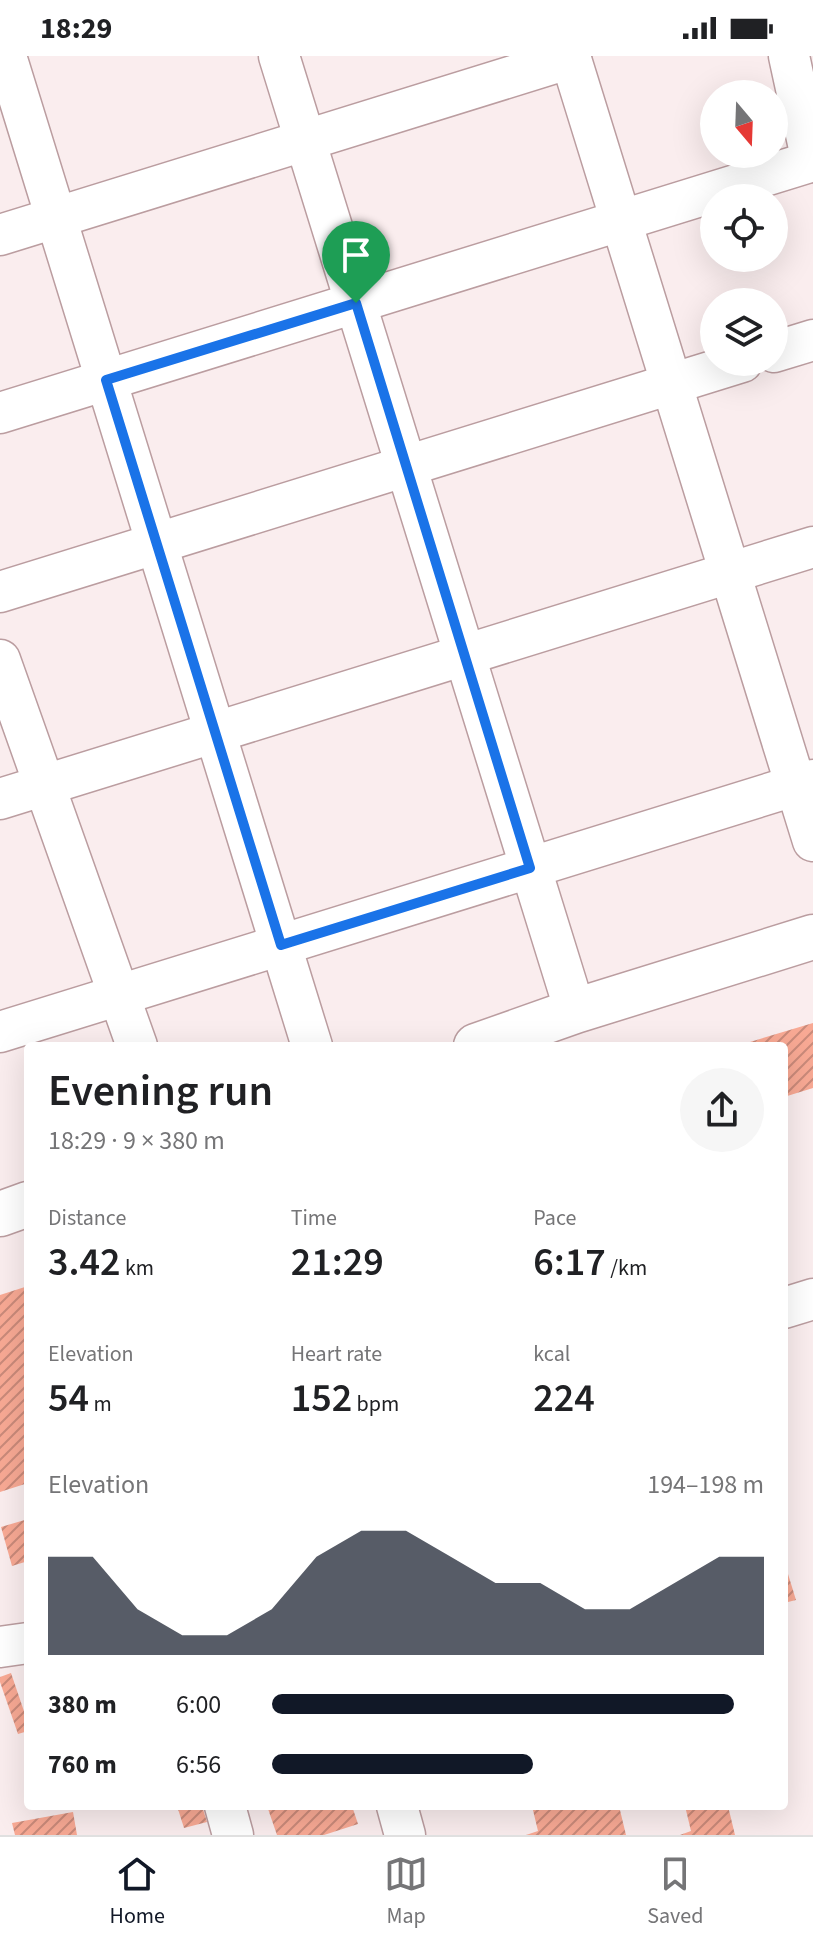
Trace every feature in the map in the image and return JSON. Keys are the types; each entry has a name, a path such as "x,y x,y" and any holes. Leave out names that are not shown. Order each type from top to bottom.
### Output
{"main road":[{"path":"487,1042 575,1011 813,937"},
{"path":"0,1214 24,1205"}],"street":[{"path":"6,56 311,1042"},
{"path":"279,56 575,1011"},
{"path":"0,413 812,162 789,56"},
{"path":"0,235 571,57 730,573 804,783 813,841"},
{"path":"788,348 813,340"},
{"path":"0,592 700,375"},
{"path":"0,799 813,547"},
{"path":"0,660 136,1042"},
{"path":"0,1032 804,783"},
{"path":"788,1307 813,1299"},
{"path":"0,1647 24,1644"},
{"path":"226,1810 233,1835"},
{"path":"398,1810 405,1835"}],"building":[{"path":"813,1023 813,1088 788,1096 788,1042 750,1042"},
{"path":"24,1287 24,1484 0,1492 0,1295"},
{"path":"24,1520 24,1562 12,1566 1,1527"},
{"path":"788,1574 796,1600 788,1602"},
{"path":"11,1673 24,1711 24,1732 18,1734 0,1677"},
{"path":"178,1810 203,1810 207,1822 184,1828"},
{"path":"268,1810 353,1810 358,1824 324,1835 277,1835"},
{"path":"533,1810 620,1810 626,1835 526,1835 538,1831"},
{"path":"686,1810 729,1810 735,1835 680,1835 691,1831"},
{"path":"73,1812 77,1835 15,1835 12,1823"}],"route":[{"path":"356,303 530,868 281,945 106,380 356,303"}]}
